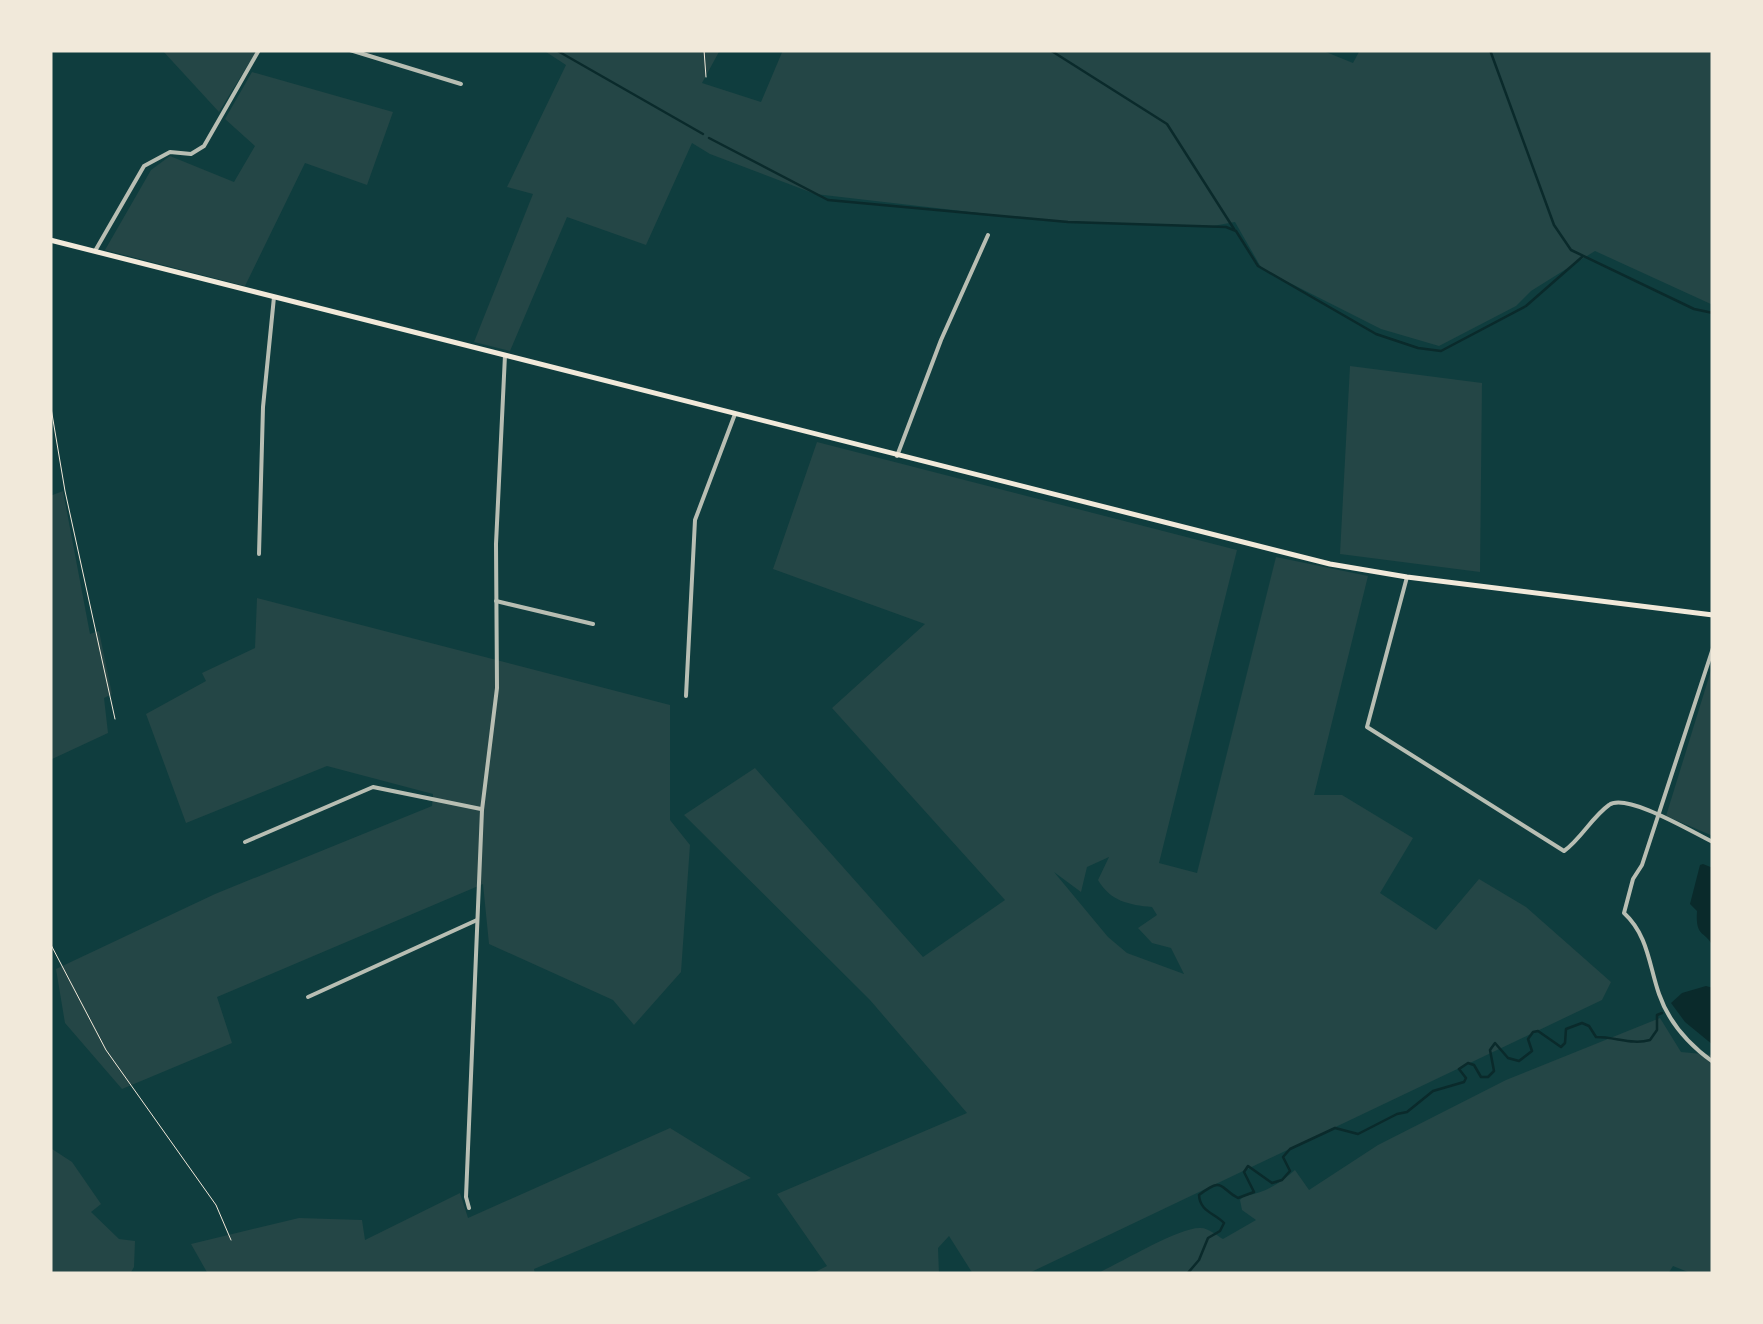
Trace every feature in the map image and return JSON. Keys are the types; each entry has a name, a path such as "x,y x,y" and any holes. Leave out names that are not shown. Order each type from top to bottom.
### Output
{"main road":[{"path":"50,240 1330,564 1713,615"}],"street":[{"path":"96,251 144,166 170,152 192,154 204,146 259,50"},
{"path":"350,50 461,84"},
{"path":"896,456 988,235"},
{"path":"259,554 263,407 274,297"},
{"path":"468,1208 482,810 497,688 504,356"},
{"path":"686,696 696,520 734,414"},
{"path":"1408,576 1367,727 1564,851 1615,801 1659,815 1713,842"},
{"path":"496,601 592,624"},
{"path":"1713,648 1624,913 1637,926 1659,994 1679,1033 1713,1062"},
{"path":"244,842 373,787 482,810"},
{"path":"308,997 478,920"}],"path":[{"path":"704,50 706,77"},
{"path":"50,402 115,720"},
{"path":"50,944 106,1050 216,1205 232,1240"}],"shaded area":[{"path":"162,50 257,50 219,112"},
{"path":"543,50 720,50 702,83 761,102 783,50 1321,50 1353,63 1360,50 1713,50 1713,305 1595,251 1531,291 1516,306 1439,346 1381,329 1262,269 1235,222 1213,226 1049,221 815,194 710,154 692,143 646,245 567,217 510,351 474,342 533,194 507,187 566,65"},
{"path":"252,72 393,112 367,185 305,163 245,286 105,250 151,170 170,156 234,182 255,146 225,119"},
{"path":"1350,366 1482,383 1480,572 1340,554"},
{"path":"817,442 1237,550 1159,863 1197,873 1276,557 1368,576 1314,795 1342,795 1413,838 1380,893 1436,930 1479,879 1526,907 1611,982 1602,1000 1027,1274 973,1274 949,1236 938,1248 939,1274 811,1274 827,1266 777,1194 967,1113 870,1000 684,815 755,768 923,957 1005,900 832,708 925,624 773,569","holes":["1109,857 1098,880 1121,901 1152,907 1157,915 1138,928 1152,943 1171,948 1184,974 1127,953 1108,937 1054,872 1081,892 1087,867"]},
{"path":"63,491 90,634 99,631 112,694 104,698 108,733 50,760 50,496"},
{"path":"257,598 670,705 670,820 690,845 681,972 634,1025 613,1000 489,944 483,884 217,997 232,1043 122,1089 65,1023 56,969 215,894 432,806 433,794 327,766 186,823 146,714 206,681 202,673 255,648"},
{"path":"1713,664 1713,836 1666,816"},
{"path":"1703,864 1713,868 1713,947 1699,930 1697,911 1690,904"},
{"path":"1706,986 1713,988 1713,1045 1685,1022 1671,1003 1682,993"},
{"path":"1660,1018 1681,1052 1713,1055 1713,1274 1693,1274 1673,1266 1668,1274 1096,1274 1192,1229 1206,1229 1223,1239 1256,1220 1242,1210 1240,1200 1244,1196 1271,1187 1295,1170 1309,1190 1378,1145 1506,1080"},
{"path":"670,1128 751,1178 534,1269 535,1274 208,1274 191,1244 299,1218 362,1220 365,1240 460,1193 468,1218"},
{"path":"52,1149 72,1162 101,1204 91,1212 119,1239 135,1241 130,1274 50,1274"}],"waterway":[{"path":"556,50 703,134"},
{"path":"1050,50 1167,124 1234,229"},
{"path":"1490,50 1554,225 1571,250 1694,309 1713,313"},
{"path":"709,138 828,200 1068,222 1226,227 1236,231 1258,266 1376,334 1418,348 1441,351 1526,306 1582,257"},
{"path":"1187,1274 1199,1260 1208,1238 1220,1231 1224,1223 1205,1209 1199,1195 1217,1185 1238,1198 1254,1192 1244,1172 1248,1166 1272,1183 1282,1180 1290,1171 1283,1157 1290,1149 1335,1128 1358,1134 1407,1112 1433,1091 1464,1082 1466,1078 1459,1069 1468,1063 1474,1065 1481,1077 1488,1077 1494,1071 1490,1050 1495,1043 1508,1058 1519,1061 1532,1051 1528,1039 1533,1032 1538,1031 1561,1047 1566,1029 1582,1023 1596,1037 1650,1040 1657,1030 1657,1015 1662,1013"},
{"path":"1113,1274 1126,1274"}]}
